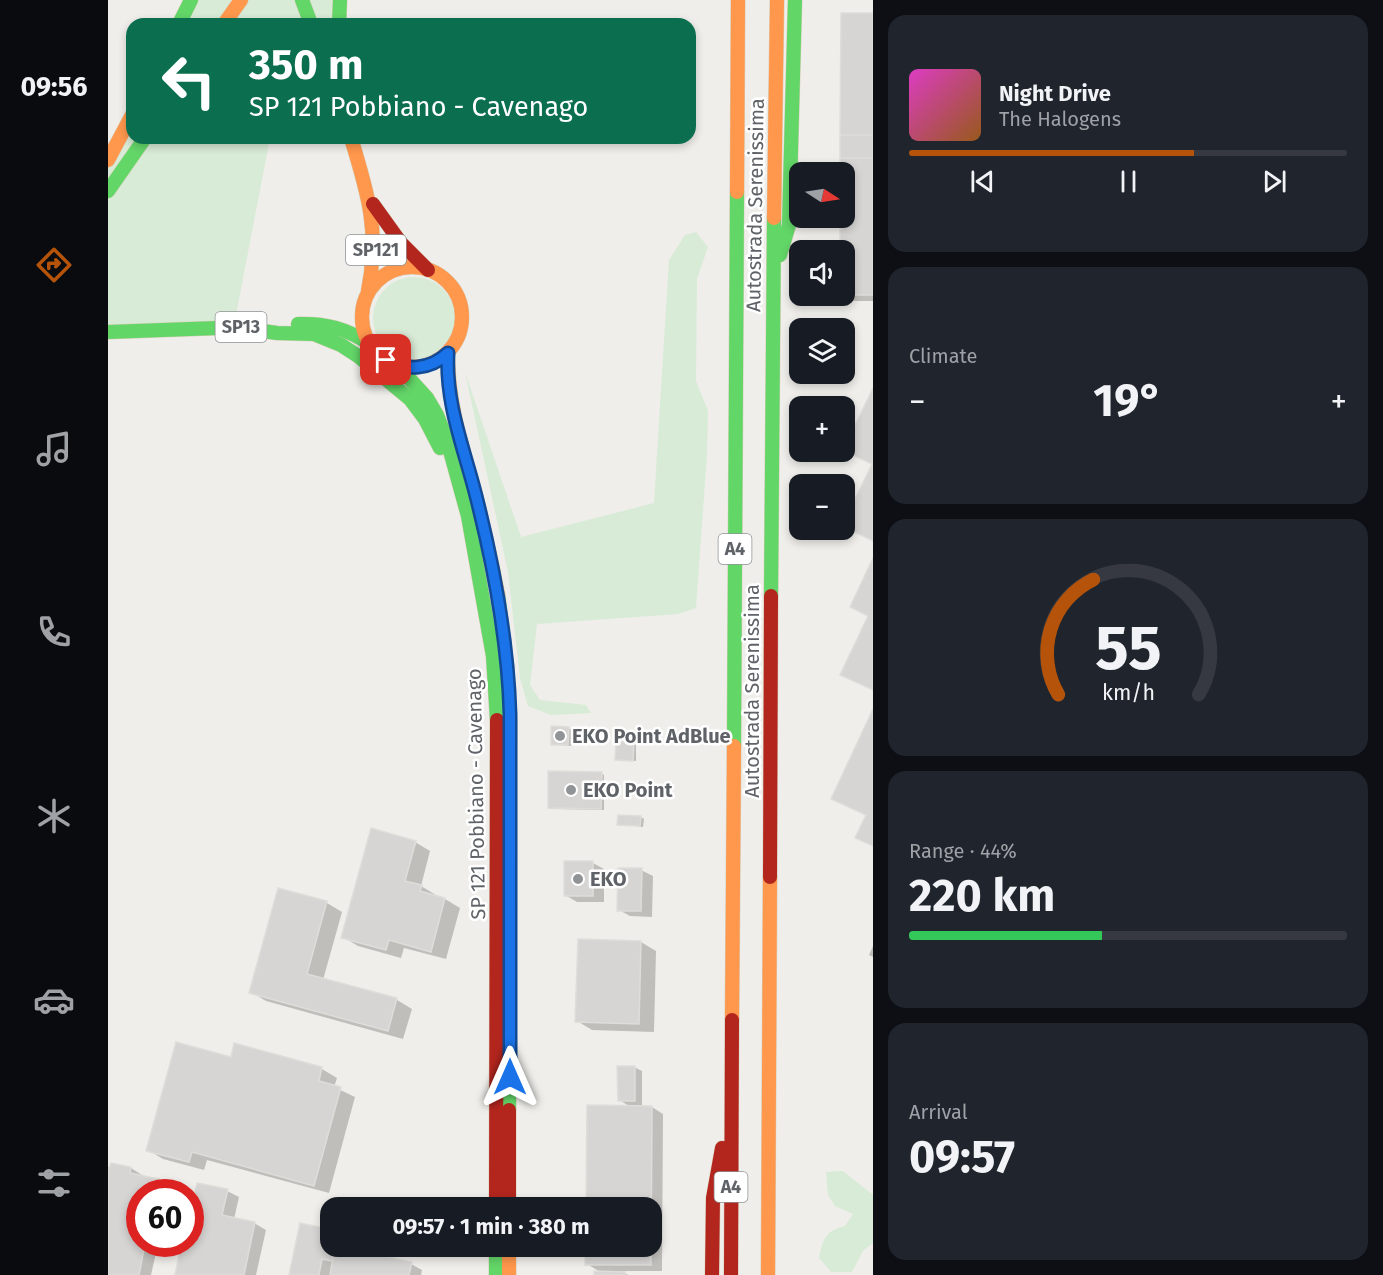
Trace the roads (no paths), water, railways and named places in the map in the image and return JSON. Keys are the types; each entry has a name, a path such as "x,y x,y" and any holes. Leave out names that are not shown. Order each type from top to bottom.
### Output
{"main road":[{"path":"182,18 191,0"},
{"path":"228,18 241,0"},
{"path":"302,0 309,18"},
{"path":"339,18 340,0"},
{"name":"Autostrada Serenissima","path":"731,1275 738,0"},
{"name":"Autostrada Serenissima","path":"768,1275 773,277 777,0"},
{"path":"773,277 789,225 795,0"},
{"path":"108,160 126,126"},
{"path":"108,191 141,144"},
{"name":"SP 121 Pobbiano - Cavenago","path":"353,144 370,201 376,254 363,310 363,322 370,344 380,356 397,365 427,398 441,424 473,540 490,633 497,704 496,1197"},
{"name":"SP 121 Pobbiano - Cavenago","path":"370,201 397,238 428,270 448,282 461,304 460,332 448,353 448,394 477,498 492,567 502,622 508,682 510,748 509,1197"},
{"name":"SP121","path":"366,298 376,283 391,272 412,267 428,270"},
{"name":"SP13","path":"108,333 327,324 343,328 370,344"},
{"name":"SP13","path":"236,327 277,333 310,333 328,338 358,356 406,396 419,410 441,449 473,540"},
{"path":"397,365 425,366 448,353"},
{"path":"712,1275 713,1198 731,1098"},
{"path":"496,1257 496,1275"},
{"path":"509,1257 509,1275"}],"place":[{"name":"EKO Point AdBlue","path":"560,736"},
{"name":"EKO Point","path":"571,790"},
{"name":"EKO","path":"578,879"}]}
